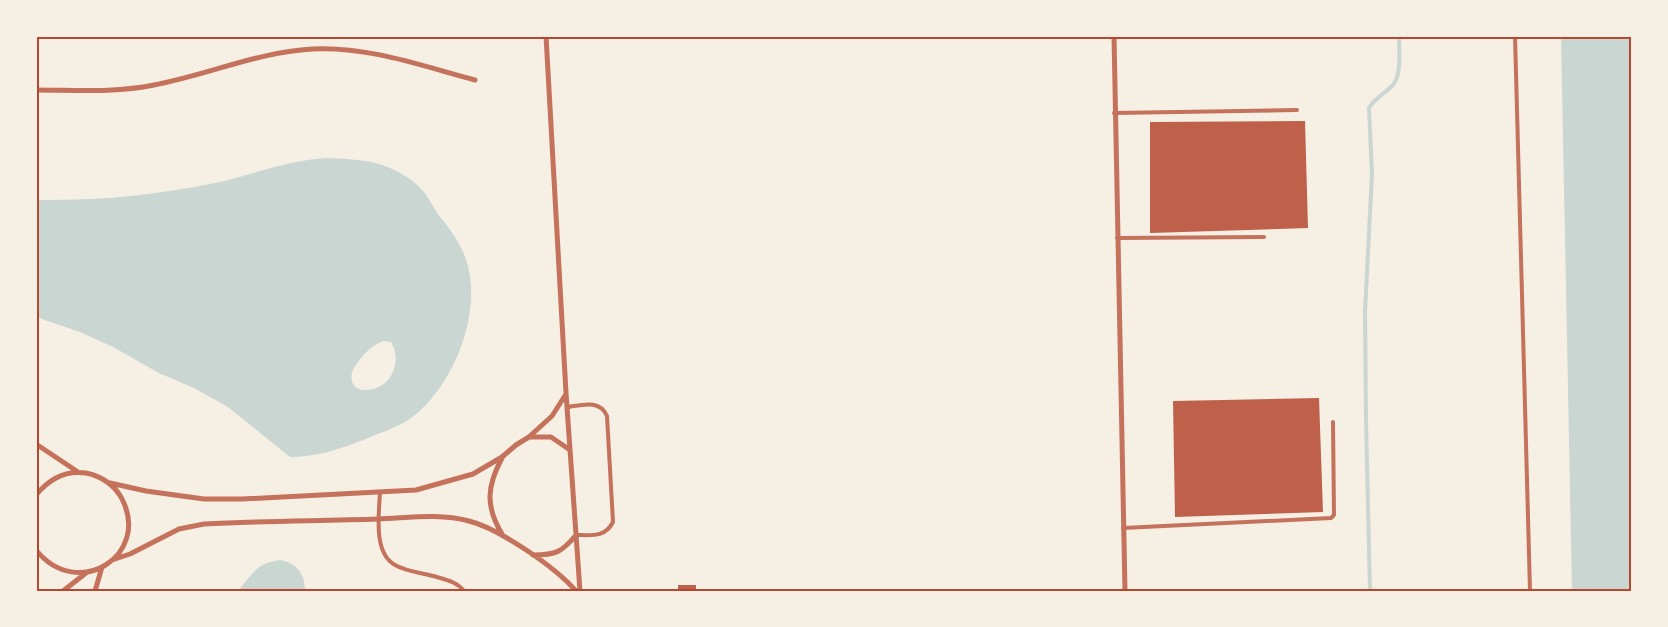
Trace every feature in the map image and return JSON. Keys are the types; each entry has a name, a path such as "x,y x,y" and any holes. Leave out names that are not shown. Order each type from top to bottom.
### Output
{"street":[{"path":"546,36 566,393 580,591"},
{"path":"1114,36 1114,113 1125,591"},
{"path":"36,90 94,91 153,86 284,51 312,49 358,51 386,56 476,80"},
{"path":"36,495 48,482 62,475 78,472 95,475 110,483 146,491 204,499 242,499 416,490 473,474 502,457 529,437 552,416 566,393"},
{"path":"529,437 551,437 570,450"},
{"path":"36,444 78,472"},
{"path":"502,457 490,492 493,519 502,535"},
{"path":"63,591 87,573 102,567 112,560 122,549 128,536 129,521 126,507 120,494 110,483"},
{"path":"112,560 130,554 179,529 204,524 379,519 419,515 448,516 470,521 502,535 556,570 576,591"},
{"path":"533,555 550,555 560,552 576,535"},
{"path":"36,550 46,562 59,569 73,573 87,573"},
{"path":"95,591 102,567"}],"lane":[{"path":"1515,36 1530,591"},
{"path":"1114,113 1297,110"},
{"path":"1117,238 1264,236"},
{"path":"567,407 595,404 605,410 608,416 613,522 610,528 599,535 576,535"},
{"path":"1123,528 1331,518 1334,515 1333,422"},
{"path":"380,492 381,547 389,561 397,566 450,580 459,585 464,591"}],"shaded area":[{"path":"1561,36 1632,36 1632,591 1572,591"},
{"path":"326,158 375,163 404,175 425,194 457,240 466,259 471,286 470,306 467,328 460,349 451,369 439,388 426,405 406,422 337,449 309,456 290,457 228,407 194,388 159,373 113,347 80,332 36,317 36,200 104,198 171,191 215,183 312,159","holes":["384,341 391,342 396,358 395,366 388,380 375,389 361,390 357,388 351,378 355,366 364,354 375,345"]},
{"path":"280,560 286,561 299,570 305,585 305,591 238,591 261,566"}],"building":[{"path":"1305,121 1308,228 1150,233 1150,122"},
{"path":"1319,398 1323,512 1175,517 1173,401"},
{"path":"678,585 696,585 696,591 678,591"}],"waterway":[{"path":"1370,591 1365,311 1372,174 1369,108 1395,82 1399,63 1399,36"}]}
